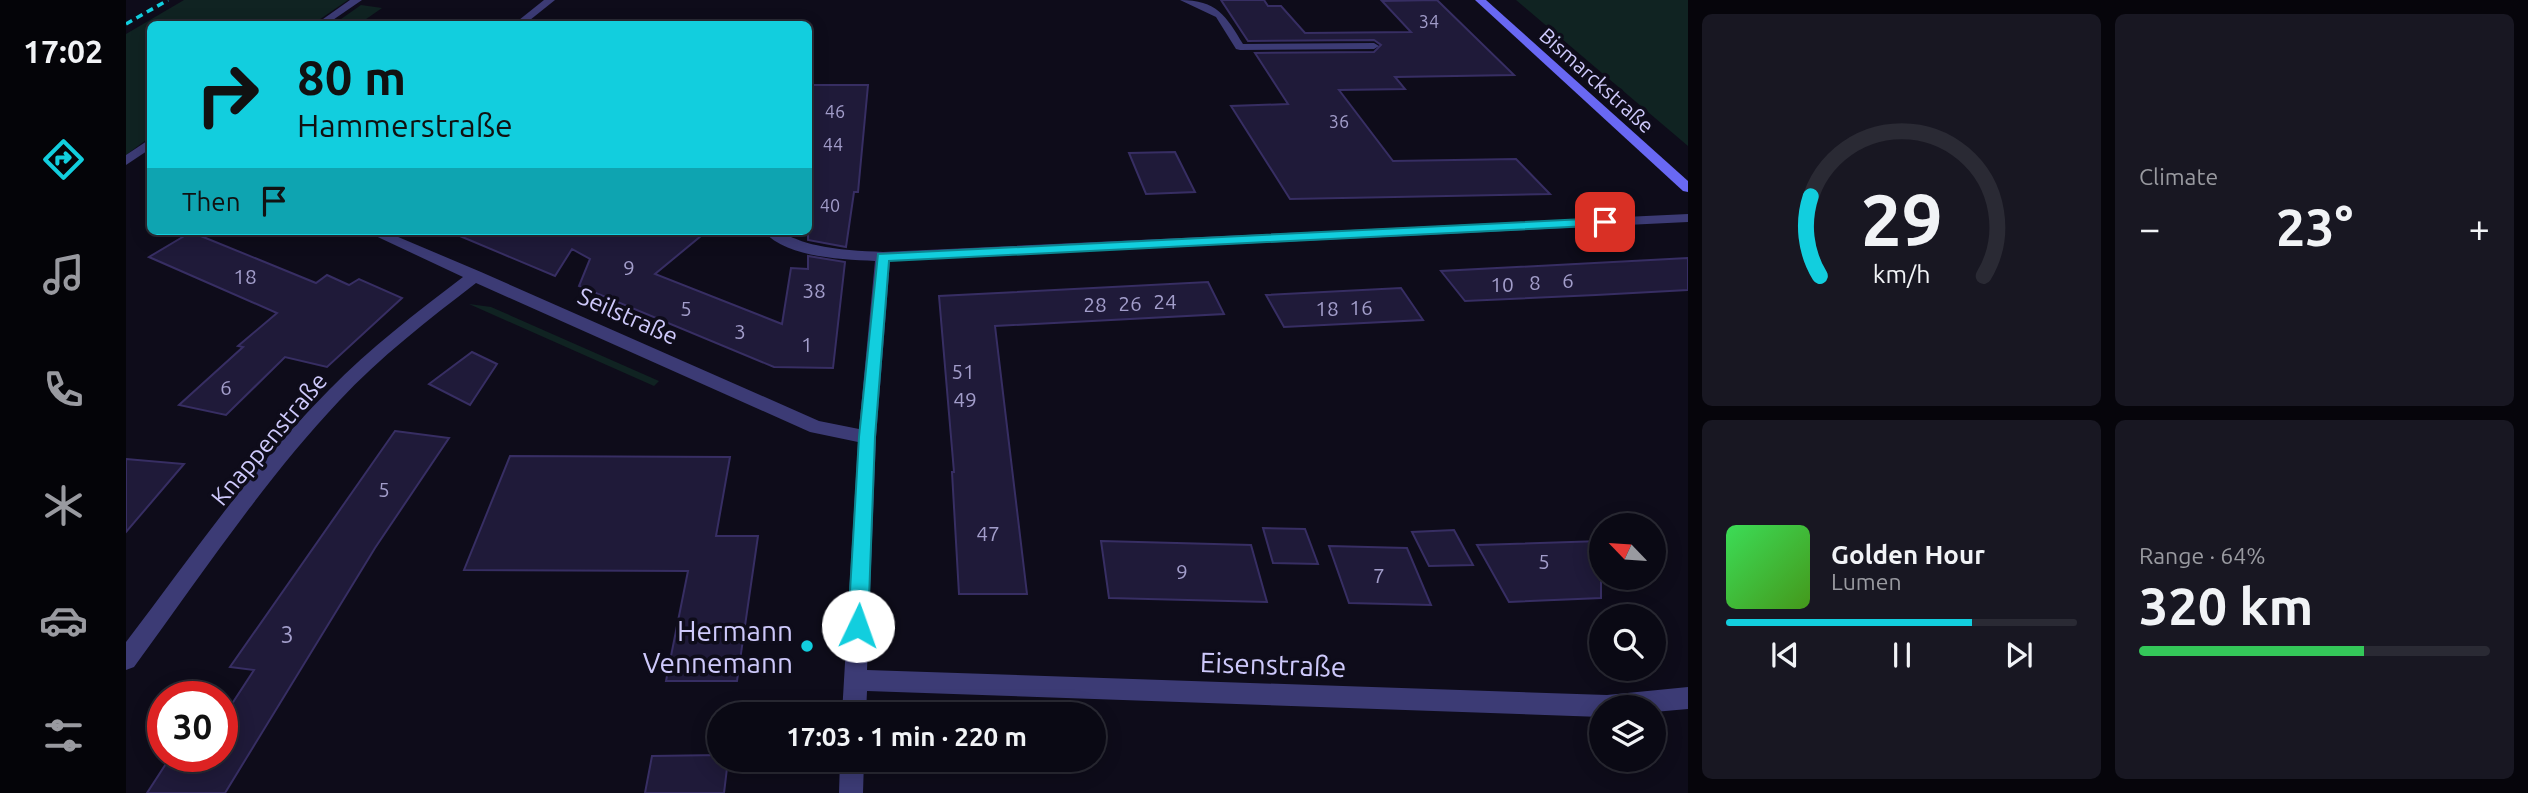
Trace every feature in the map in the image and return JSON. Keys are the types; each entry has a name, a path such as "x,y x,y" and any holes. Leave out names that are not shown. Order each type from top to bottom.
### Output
{"main road":[{"name":"Bismarckstraße","path":"1480,0 1688,188"}],"street":[{"path":"326,21 357,0"},
{"path":"523,21 550,0"},
{"path":"1185,0 1220,15 1240,47 1374,46"},
{"path":"126,161 147,145"},
{"path":"776,235 784,241 806,248 883,257 1688,218"},
{"name":"Seilstraße","path":"381,235 816,426 842,434 867,437"},
{"path":"854,702 867,437 883,257"},
{"name":"Knappenstraße","path":"126,660 277,460 317,413 400,335 476,275"},
{"name":"Eisenstraße","path":"855,680 1607,706 1688,698"},
{"path":"851,793 852,772"}],"green space":[{"path":"184,0 348,0 317,21 148,21"},
{"path":"1516,0 1688,0 1688,146"},
{"path":"361,5 382,8 363,21 338,21"},
{"path":"147,22 147,139 126,155 126,34"},
{"path":"469,304 491,307 659,381 654,386"}],"building":[{"path":"1221,0 1264,0 1268,6 1281,6 1305,33 1411,32 1382,1 1437,0 1514,75 1395,77 1405,89 1339,90 1393,161 1516,159 1550,194 1290,199 1231,106 1288,104 1255,53 1374,52 1381,45 1374,40 1248,41"},
{"path":"812,85 868,85 858,192 854,192 846,247 808,240 808,235 812,235"},
{"path":"1175,152 1195,192 1146,194 1129,153"},
{"path":"186,235 198,235 316,283 327,275 349,285 359,279 402,298 327,367 285,357 226,415 179,405 243,347 238,346 277,313 149,257"},
{"path":"458,235 702,235 655,274 782,324 791,268 808,269 808,256 845,262 833,368 774,367 579,286 590,259 572,249 555,276"},
{"path":"1688,258 1688,290 1596,295 1465,301 1441,271"},
{"path":"1208,282 1224,314 995,326 1027,594 959,594 954,472 939,296"},
{"path":"1401,288 1423,320 1284,327 1266,295"},
{"path":"472,352 497,364 470,405 429,384"},
{"path":"395,431 449,438 375,548 238,772 238,694 254,670 230,667"},
{"path":"510,456 730,457 716,536 758,536 737,681 666,681 688,571 464,570"},
{"path":"126,459 184,464 126,532"},
{"path":"1263,528 1305,529 1318,564 1273,563"},
{"path":"1454,530 1473,565 1429,566 1412,532"},
{"path":"1101,541 1251,545 1267,602 1109,598"},
{"path":"1589,541 1589,590 1601,590 1601,598 1509,602 1477,545"},
{"path":"1329,546 1407,548 1431,605 1349,603"},
{"path":"707,755 707,772 727,772 724,793 645,793 652,756"},
{"path":"161,772 238,772 225,793 147,793"}],"railway":[{"path":"126,24 168,0"}],"place":[{"name":"Hermann Vennemann","path":"807,646"}],"route":[{"path":"858,626 867,437 883,257 1605,222"}]}
